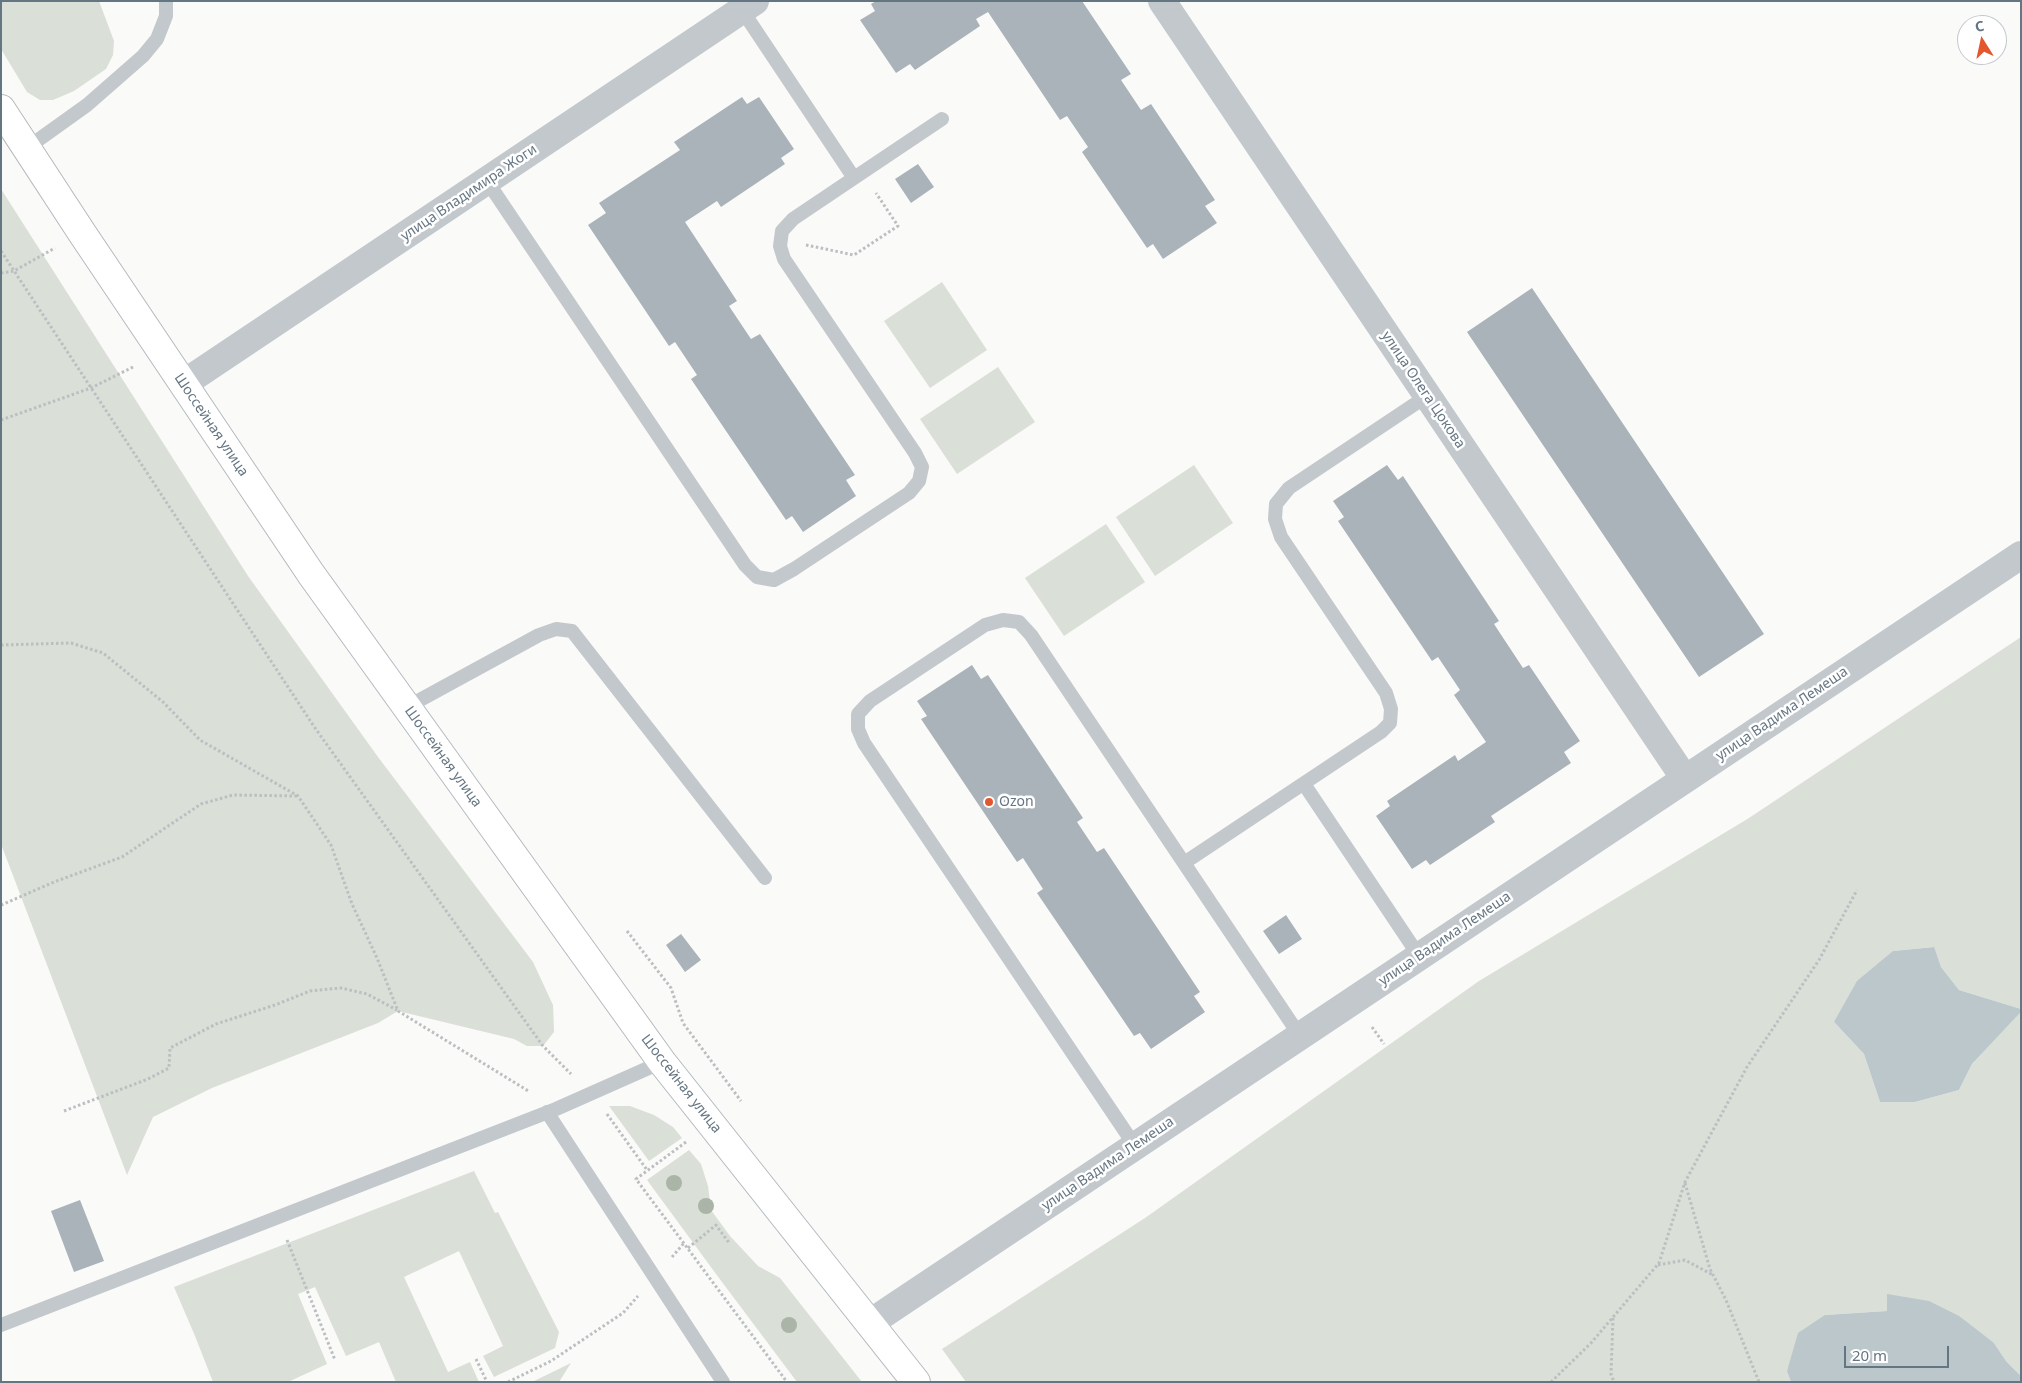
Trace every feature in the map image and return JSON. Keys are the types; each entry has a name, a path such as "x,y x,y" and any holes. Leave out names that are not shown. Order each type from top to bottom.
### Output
{"main road":[{"name":"Шоссейная улица","path":"1,109 311,574 662,1062 916,1382"}],"street":[{"name":"улица Олега Цокова","path":"1162,1 1685,779"},
{"name":"улица Владимира Жоги","path":"183,384 748,6"},
{"name":"улица Вадима Лемеша","path":"870,1323 2021,554"}],"lane":[{"path":"27,148 87,105 143,56 157,39 166,16 166,1"},
{"path":"748,6 858,175"},
{"path":"487,181 745,565 758,577 774,580 794,569 909,493 919,481 922,468 915,453 784,259 780,246 782,231 793,219 942,119"},
{"path":"1184,863 1381,732 1390,723 1392,709 1386,693 1281,538 1275,519 1276,504 1289,488 1427,396"},
{"path":"1135,1146 864,742 858,729 858,714 870,701 985,625 1003,620 1019,622 1031,635 1300,1036"},
{"path":"407,707 539,635 556,629 572,631 764,878"},
{"path":"1304,784 1419,956"},
{"path":"1,1325 552,1111 662,1062"},
{"path":"552,1111 723,1382"}],"path":[{"path":"781,240 854,255 898,226 858,175"},
{"path":"1,273 14,271 82,233"},
{"path":"1,251 315,728 543,1046 592,1094 647,1170"},
{"path":"1,420 92,388 162,352"},
{"path":"1,645 71,643 103,653 163,702 200,740 298,796 331,845 352,904 377,958 398,1011"},
{"path":"1,904 122,857 201,804 233,795 298,796"},
{"path":"1551,1382 1591,1343 1657,1265 1685,1182 1746,1067 1819,960 1857,890"},
{"path":"627,931 671,988 683,1024 741,1101"},
{"path":"64,1111 148,1079 169,1068 170,1048 216,1024 275,1005 310,991 341,988 366,994 398,1011 552,1111"},
{"path":"1370,1023 1384,1044"},
{"path":"686,1141 636,1179 787,1382"},
{"path":"1685,1182 1714,1276 1726,1300 1759,1382"},
{"path":"278,1218 335,1360"},
{"path":"688,1248 716,1225 730,1244"},
{"path":"1657,1265 1685,1260 1714,1276"},
{"path":"508,1382 551,1361 623,1313"},
{"path":"1613,1317 1611,1374 1614,1382"},
{"path":"476,1359 486,1382"}],"shaded area":[{"path":"1,1 99,1 114,41 113,55 106,69 74,91 53,100 40,100 27,92 1,49"},
{"path":"1,189 248,576 378,757 533,962 553,1005 554,1032 543,1046 527,1046 514,1039 398,1011 378,1023 212,1088 153,1117 127,1175 1,844"},
{"path":"942,282 987,350 930,388 884,321"},
{"path":"998,367 1035,422 957,474 920,419"},
{"path":"1194,465 1233,523 1155,576 1116,517"},
{"path":"1106,524 1145,582 1064,636 1025,578"},
{"path":"2021,637 2021,1009 1959,990 1941,967 1933,947 1893,951 1834,1022 1864,1054 1880,1102 1915,1102 1959,1090 1972,1064 2021,1012 2021,1376 2006,1361 1994,1343 1887,1311 1825,1315 1787,1370 1791,1382 966,1382 942,1349 1145,1218 1479,981 1749,818"},
{"path":"1934,947 1941,967 1959,990 2021,1009 2021,1012 1972,1064 1959,1090 1915,1102 1880,1102 1864,1054 1834,1022 1857,981 1893,951"},
{"path":"609,1106 630,1106 654,1115 673,1127 682,1138 649,1161"},
{"path":"689,1150 701,1164 708,1186 711,1210 730,1236 758,1266 780,1278 862,1382 797,1382 719,1278 647,1180"},
{"path":"474,1171 495,1213 498,1212 559,1332 555,1348 494,1377 483,1356 503,1346 459,1251 404,1277 448,1372 470,1362 479,1382 396,1382 379,1342 346,1356 315,1287 298,1294 327,1364 288,1382 213,1382 174,1287"},
{"path":"1887,1294 1929,1301 1959,1316 1994,1343 2006,1361 2021,1376 2021,1382 1791,1382 1787,1371 1798,1333 1825,1315 1887,1311"},
{"path":"571,1363 559,1382 532,1382"}],"building":[{"path":"876,1 1082,1 1131,74 1121,80 1141,110 1151,104 1215,200 1205,206 1217,223 1163,259 1153,244 1147,248 1082,152 1088,147 1067,116 1060,120 988,12 976,19 980,26 915,70 910,64 896,73 860,20 875,11 871,4"},
{"path":"742,97 747,104 759,97 794,149 781,158 785,164 721,207 717,201 685,222 737,301 729,306 751,339 760,334 855,475 846,480 856,496 803,532 792,516 786,520 691,379 697,375 675,342 669,346 588,225 606,213 599,203 680,150 674,142"},
{"path":"918,164 934,187 911,203 895,179"},
{"path":"1532,288 1764,634 1699,677 1467,332"},
{"path":"1387,465 1398,480 1403,476 1499,621 1494,624 1523,668 1529,665 1580,741 1564,752 1571,763 1491,816 1495,822 1430,865 1426,860 1412,869 1376,816 1390,806 1387,801 1455,755 1458,761 1486,742 1454,695 1460,690 1438,657 1432,661 1338,521 1344,517 1333,501"},
{"path":"972,665 981,679 988,675 1083,818 1077,822 1097,852 1104,848 1200,992 1194,996 1205,1012 1151,1049 1140,1033 1134,1036 1037,893 1043,889 1023,858 1017,862 921,719 927,716 917,701"},
{"path":"1286,915 1302,939 1279,954 1263,931"},
{"path":"681,934 701,960 685,972 666,945"},
{"path":"80,1200 104,1261 74,1272 51,1211"}],"place":[{"name":"Ozon","path":"989,802"}]}
